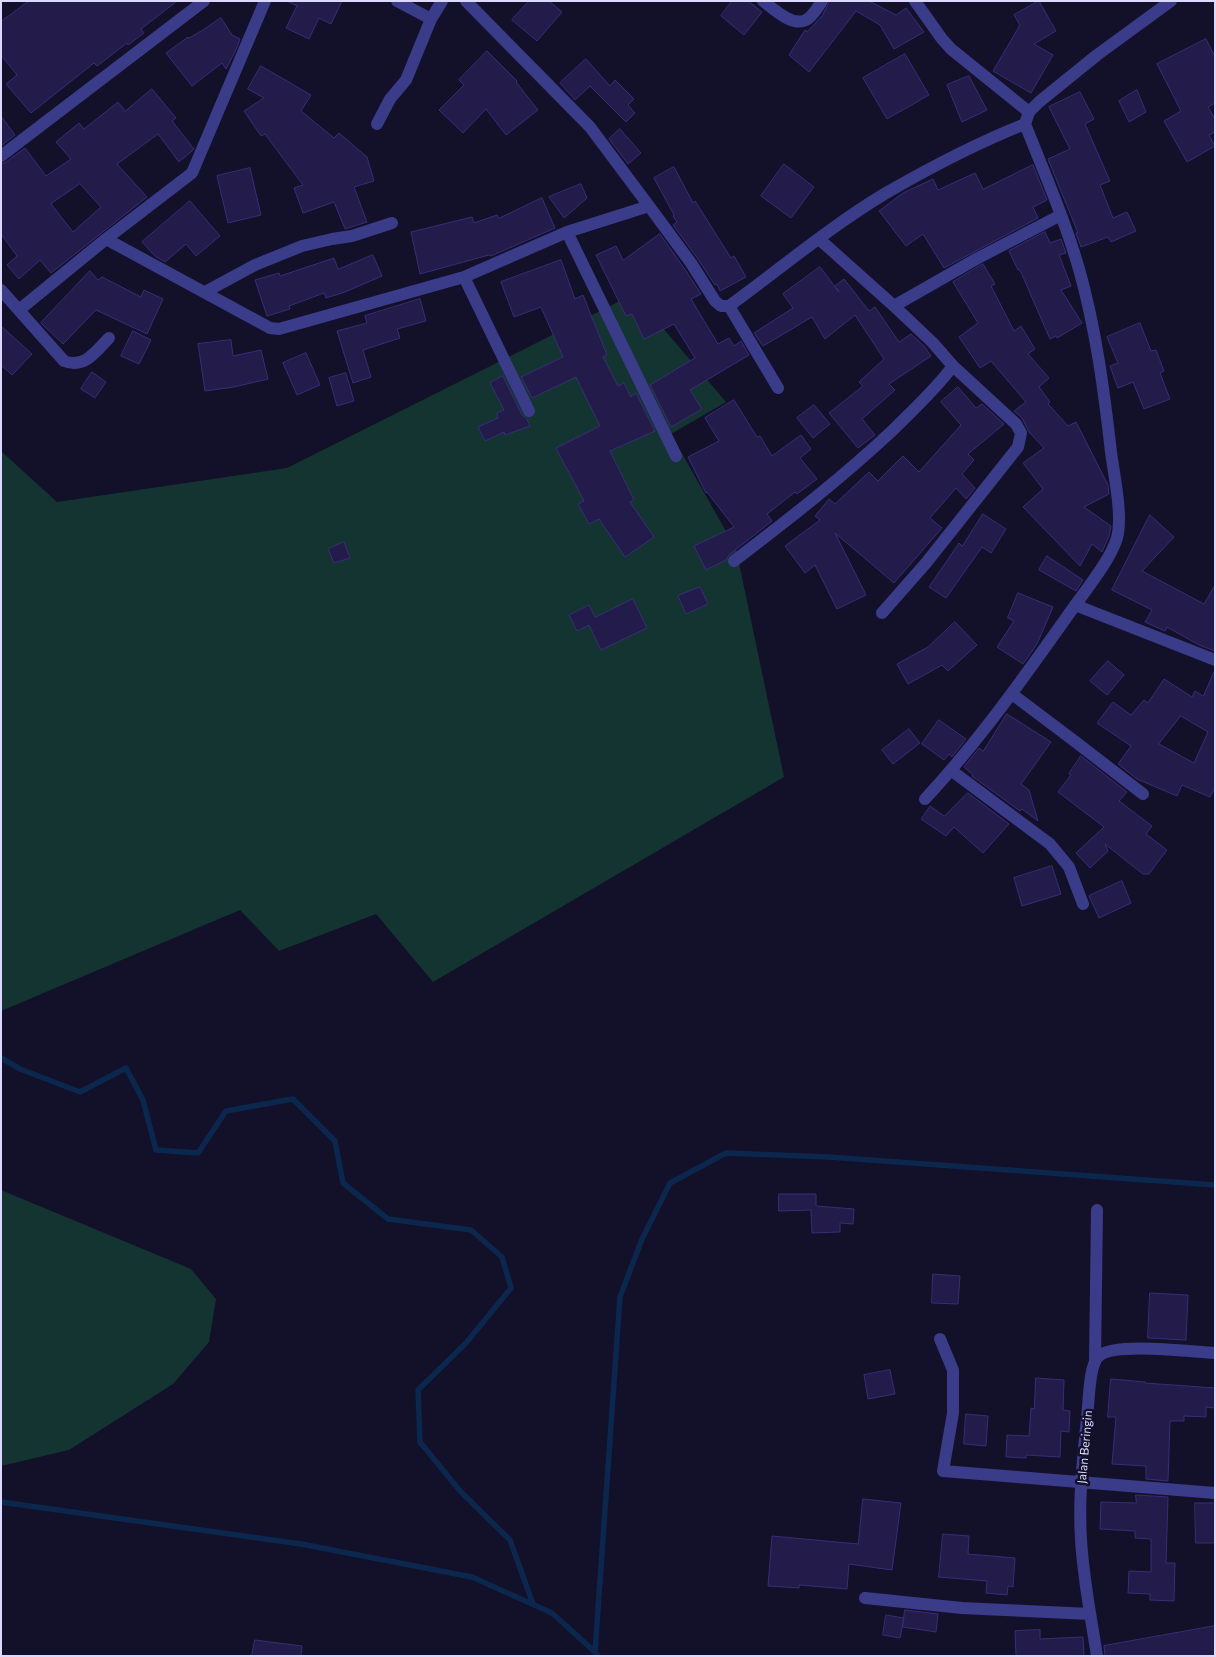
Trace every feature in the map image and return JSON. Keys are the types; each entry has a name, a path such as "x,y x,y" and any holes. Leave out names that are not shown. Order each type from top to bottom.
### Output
{"street":[{"path":"1,156 204,1"},
{"path":"19,310 194,170 265,1"},
{"path":"397,1 431,19"},
{"path":"377,124 390,99 406,80 431,19 442,1"},
{"path":"466,1 590,127 691,263 715,301 721,306 729,306 819,239 885,194 1027,118 1039,102 1097,55 1171,1"},
{"path":"763,1 790,19 798,22 812,16 822,1"},
{"path":"915,1 951,49 1027,118 1084,287 1099,363 1118,521 1117,536 1110,553 1075,605 1012,694 952,770 925,799"},
{"path":"106,239 270,328 278,329 464,276 567,232 649,206"},
{"path":"894,306 978,258 1060,215"},
{"path":"205,292 241,272 302,246 332,238 352,236 392,223"},
{"path":"567,232 676,456"},
{"path":"819,239 894,306 953,366 1016,424 1021,433 1018,447 926,564 882,613"},
{"path":"464,276 530,411"},
{"path":"1,290 61,358 71,364 84,362 109,338"},
{"path":"729,306 778,388"},
{"path":"734,561 807,505 874,448 929,395 953,366"},
{"path":"1075,605 1215,660"},
{"path":"1012,694 1143,794"},
{"path":"952,770 1050,844 1069,868 1083,904"},
{"name":"Jalan Beringin","path":"1097,1210 1095,1360 1091,1379 1081,1482 1080,1538 1097,1656"},
{"path":"940,1339 953,1370 952,1413 944,1471 1215,1493"},
{"path":"1095,1360 1104,1353 1122,1349 1215,1353"},
{"path":"865,1598 962,1608 1090,1614"}],"green space":[{"path":"634,294 726,402 671,434 736,549 784,777 433,982 376,914 279,951 240,910 1,1011 1,451 57,502 287,468"},
{"path":"1,1190 191,1269 216,1299 209,1342 173,1384 69,1450 1,1466"}],"building":[{"path":"29,1 177,1 141,29 144,33 128,45 127,43 97,66 94,63 31,113 6,84 17,75 1,55 1,22"},
{"path":"287,1 342,1 331,24 319,18 309,39 286,28 297,6"},
{"path":"529,1 549,1 562,12 537,41 512,20"},
{"path":"732,1 748,1 762,12 744,35 721,16"},
{"path":"830,1 869,1 896,15 906,8 924,32 894,49 880,25 856,11 809,72 789,55 805,30 807,32 822,16"},
{"path":"1039,1 1056,31 1034,44 1053,55 1031,93 993,71 1020,25 1014,15"},
{"path":"221,18 232,35 240,39 236,50 226,69 222,63 192,86 166,53 188,37"},
{"path":"1206,39 1215,57 1215,103 1208,107 1215,119 1215,132 1209,135 1215,146 1187,162 1164,121 1181,111 1157,64"},
{"path":"487,51 517,81 538,110 506,135 486,109 463,133 439,110 464,85 459,80"},
{"path":"905,54 929,95 887,119 863,78"},
{"path":"586,59 610,86 615,80 634,99 628,105 635,113 626,122 590,86 575,100 560,83"},
{"path":"261,66 311,95 301,111 334,138 339,133 367,157 374,181 354,187 367,222 345,229 334,202 303,213 294,188 303,185 265,134 261,136 244,111 264,98 248,89"},
{"path":"969,76 987,110 962,122 947,85"},
{"path":"152,89 176,118 172,121 194,149 179,162 158,134 117,164 147,197 51,273 40,260 19,279 7,265 17,256 1,234 1,164 25,148 46,176 71,159 56,142 79,123 84,129 118,102 125,111","holes":["80,184 101,207 73,232 51,204"]},
{"path":"1137,90 1146,112 1129,122 1119,101"},
{"path":"1080,92 1094,119 1085,124 1110,181 1100,185 1113,218 1127,212 1136,231 1111,242 1108,237 1081,247 1076,233 1078,233 1048,159 1070,149 1049,107"},
{"path":"1,116 15,135 1,146"},
{"path":"620,129 641,153 628,164 609,139"},
{"path":"784,164 814,187 791,218 761,196"},
{"path":"1033,165 1047,200 1033,207 1038,218 944,268 923,234 906,246 879,211 903,193 933,179 938,190 975,173 983,189"},
{"path":"674,167 693,203 695,201 731,258 734,256 746,277 720,291 717,284 715,285 673,225 677,222 654,178"},
{"path":"250,168 261,215 228,223 217,176"},
{"path":"581,184 587,198 564,218 549,197"},
{"path":"542,198 555,228 491,256 420,274 411,232 472,217 474,223 497,215 499,218"},
{"path":"190,201 220,236 196,256 186,244 165,262 155,256 142,242"},
{"path":"1045,232 1050,243 1061,239 1066,253 1059,255 1071,286 1061,290 1082,323 1057,338 1056,336 1050,339 1020,270 1018,270 1009,251"},
{"path":"660,234 701,294 691,299 718,344 729,338 734,346 741,341 749,355 690,390 702,409 671,427 650,385 695,358 674,324 644,339 632,314 626,316 596,255 616,246 623,260"},
{"path":"373,255 382,276 326,298 324,293 289,306 290,309 267,316 255,280 279,273 280,276 334,258 338,269"},
{"path":"561,260 575,299 583,295 607,355 603,357 618,386 624,383 631,397 636,393 655,431 610,451 634,500 630,502 654,537 625,557 599,519 589,524 578,504 584,501 556,448 600,426 576,377 532,398 521,377 563,357 541,307 514,317 501,282"},
{"path":"983,264 995,284 991,286 1014,331 1021,326 1035,349 1028,354 1049,378 1039,387 1050,402 1048,404 1068,426 1076,422 1108,485 1109,494 1084,507 1111,526 1109,536 1102,552 1092,544 1080,566 1023,507 1043,489 1023,463 1044,448 1029,432 1022,418 1014,411 1026,402 991,361 980,368 959,337 978,323 953,282"},
{"path":"820,267 839,292 835,286 844,279 869,311 875,307 899,342 911,334 924,346 931,356 889,384 895,390 862,419 875,435 858,448 829,413 863,386 859,382 884,359 855,315 825,339 812,317 763,346 754,333 793,308 783,294"},
{"path":"90,271 98,280 102,277 141,297 144,290 163,299 147,334 96,310 63,344 41,323"},
{"path":"420,299 426,321 397,329 400,338 363,350 371,377 353,383 337,331 367,323 365,316"},
{"path":"1140,323 1151,351 1156,350 1164,371 1160,373 1170,399 1144,409 1133,382 1118,388 1110,366 1118,363 1107,337"},
{"path":"1,326 32,354 12,375 1,365"},
{"path":"133,331 151,340 139,364 121,356"},
{"path":"231,340 233,356 261,350 268,379 205,391 198,344"},
{"path":"306,353 320,385 297,395 283,363"},
{"path":"92,372 106,382 95,398 81,389"},
{"path":"346,373 354,401 337,406 329,378"},
{"path":"503,376 522,415 527,419 530,426 505,435 504,432 485,441 478,427 498,418 497,413 504,410 490,383"},
{"path":"958,387 976,408 982,404 1004,424 968,454 974,460 962,474 975,488 966,499 956,488 930,518 942,528 894,583 835,533 866,595 837,609 815,565 805,573 785,546 820,520 815,516 829,499 835,504 869,472 878,481 903,456 919,472 961,425 941,402"},
{"path":"734,400 757,437 760,436 772,456 801,435 811,449 800,458 817,479 797,494 795,492 767,514 772,521 729,555 726,560 706,570 694,546 734,527 706,493 688,457 719,441 705,418"},
{"path":"814,405 830,424 813,438 797,418"},
{"path":"983,514 1006,529 991,553 982,547 946,598 929,587 959,543 962,546"},
{"path":"1150,515 1174,537 1142,571 1204,604 1215,585 1215,651 1199,645 1167,627 1165,631 1145,622 1152,610 1112,590"},
{"path":"344,542 350,558 334,563 328,549"},
{"path":"1047,556 1083,580 1076,591 1039,570"},
{"path":"700,587 708,604 686,614 678,596"},
{"path":"1018,593 1053,607 1037,644 1023,664 997,647 1014,621 1008,618"},
{"path":"633,599 647,628 601,650 589,625 577,631 569,615 589,605 595,617"},
{"path":"955,622 977,645 948,671 942,665 908,684 897,664 928,647"},
{"path":"1108,661 1124,675 1107,695 1090,681"},
{"path":"1215,670 1215,787 1210,797 1182,785 1177,796 1137,779 1118,764 1131,746 1097,723 1113,702 1131,715 1144,700 1148,703 1164,679 1192,697 1195,691 1203,696","holes":["1181,716 1208,732 1194,763 1159,744"]},
{"path":"1007,714 1051,742 1021,784 1029,790 1038,821 1022,809 1020,811 972,776 964,767 979,748 983,751"},
{"path":"939,720 966,739 952,757 949,754 944,760 922,744"},
{"path":"909,729 920,743 893,764 882,750"},
{"path":"1081,756 1127,792 1119,801 1152,826 1146,834 1167,850 1149,874 1143,874 1105,844 1108,851 1090,868 1076,853 1104,827 1058,792 1071,775 1069,774"},
{"path":"968,793 1009,824 983,853 954,827 946,836 921,819 930,806 944,816"},
{"path":"1052,866 1061,894 1022,906 1014,878"},
{"path":"1122,881 1131,903 1099,918 1089,896"},
{"path":"779,1194 816,1194 816,1206 854,1209 853,1224 840,1223 840,1232 812,1233 811,1210 779,1211"},
{"path":"933,1274 960,1276 958,1304 932,1303"},
{"path":"1150,1293 1188,1295 1186,1340 1148,1338"},
{"path":"890,1370 895,1394 868,1399 864,1375"},
{"path":"1036,1378 1064,1380 1063,1410 1070,1411 1069,1432 1061,1431 1060,1457 1026,1455 1026,1458 1006,1457 1007,1435 1029,1436 1031,1408 1034,1409"},
{"path":"1111,1379 1215,1388 1215,1408 1206,1407 1206,1417 1184,1416 1184,1421 1170,1421 1168,1481 1146,1479 1146,1466 1112,1464 1116,1417 1108,1417"},
{"path":"966,1414 988,1416 986,1446 964,1444"},
{"path":"1136,1495 1168,1497 1166,1563 1175,1563 1174,1601 1150,1600 1150,1594 1128,1593 1129,1571 1151,1572 1151,1539 1135,1538 1135,1531 1100,1529 1101,1502 1136,1503"},
{"path":"863,1499 901,1503 892,1570 849,1564 847,1589 799,1585 799,1588 768,1586 772,1536 858,1544"},
{"path":"1195,1503 1215,1503 1215,1543 1196,1543"},
{"path":"943,1534 969,1536 968,1554 1015,1558 1013,1587 1008,1586 1007,1595 986,1593 987,1581 939,1577"},
{"path":"905,1610 938,1614 936,1632 903,1627"},
{"path":"886,1615 904,1618 900,1638 883,1635"},
{"path":"1215,1626 1215,1656 1105,1656 1104,1646"},
{"path":"1040,1630 1040,1639 1083,1637 1084,1656 1016,1656 1015,1631"},
{"path":"255,1640 302,1646 301,1656 252,1656"}],"waterway":[{"path":"1,1058 20,1069 80,1092 126,1068 143,1100 156,1150 198,1153 226,1111 293,1099 335,1141 343,1183 388,1219 471,1230 502,1257 511,1288 466,1343 418,1390 420,1442 461,1492 510,1540 533,1604"},
{"path":"598,1656 595,1652 620,1297 642,1239 670,1183 726,1153 829,1157 1215,1185"},
{"path":"1,1502 301,1544 472,1577 552,1613 595,1652"}]}
